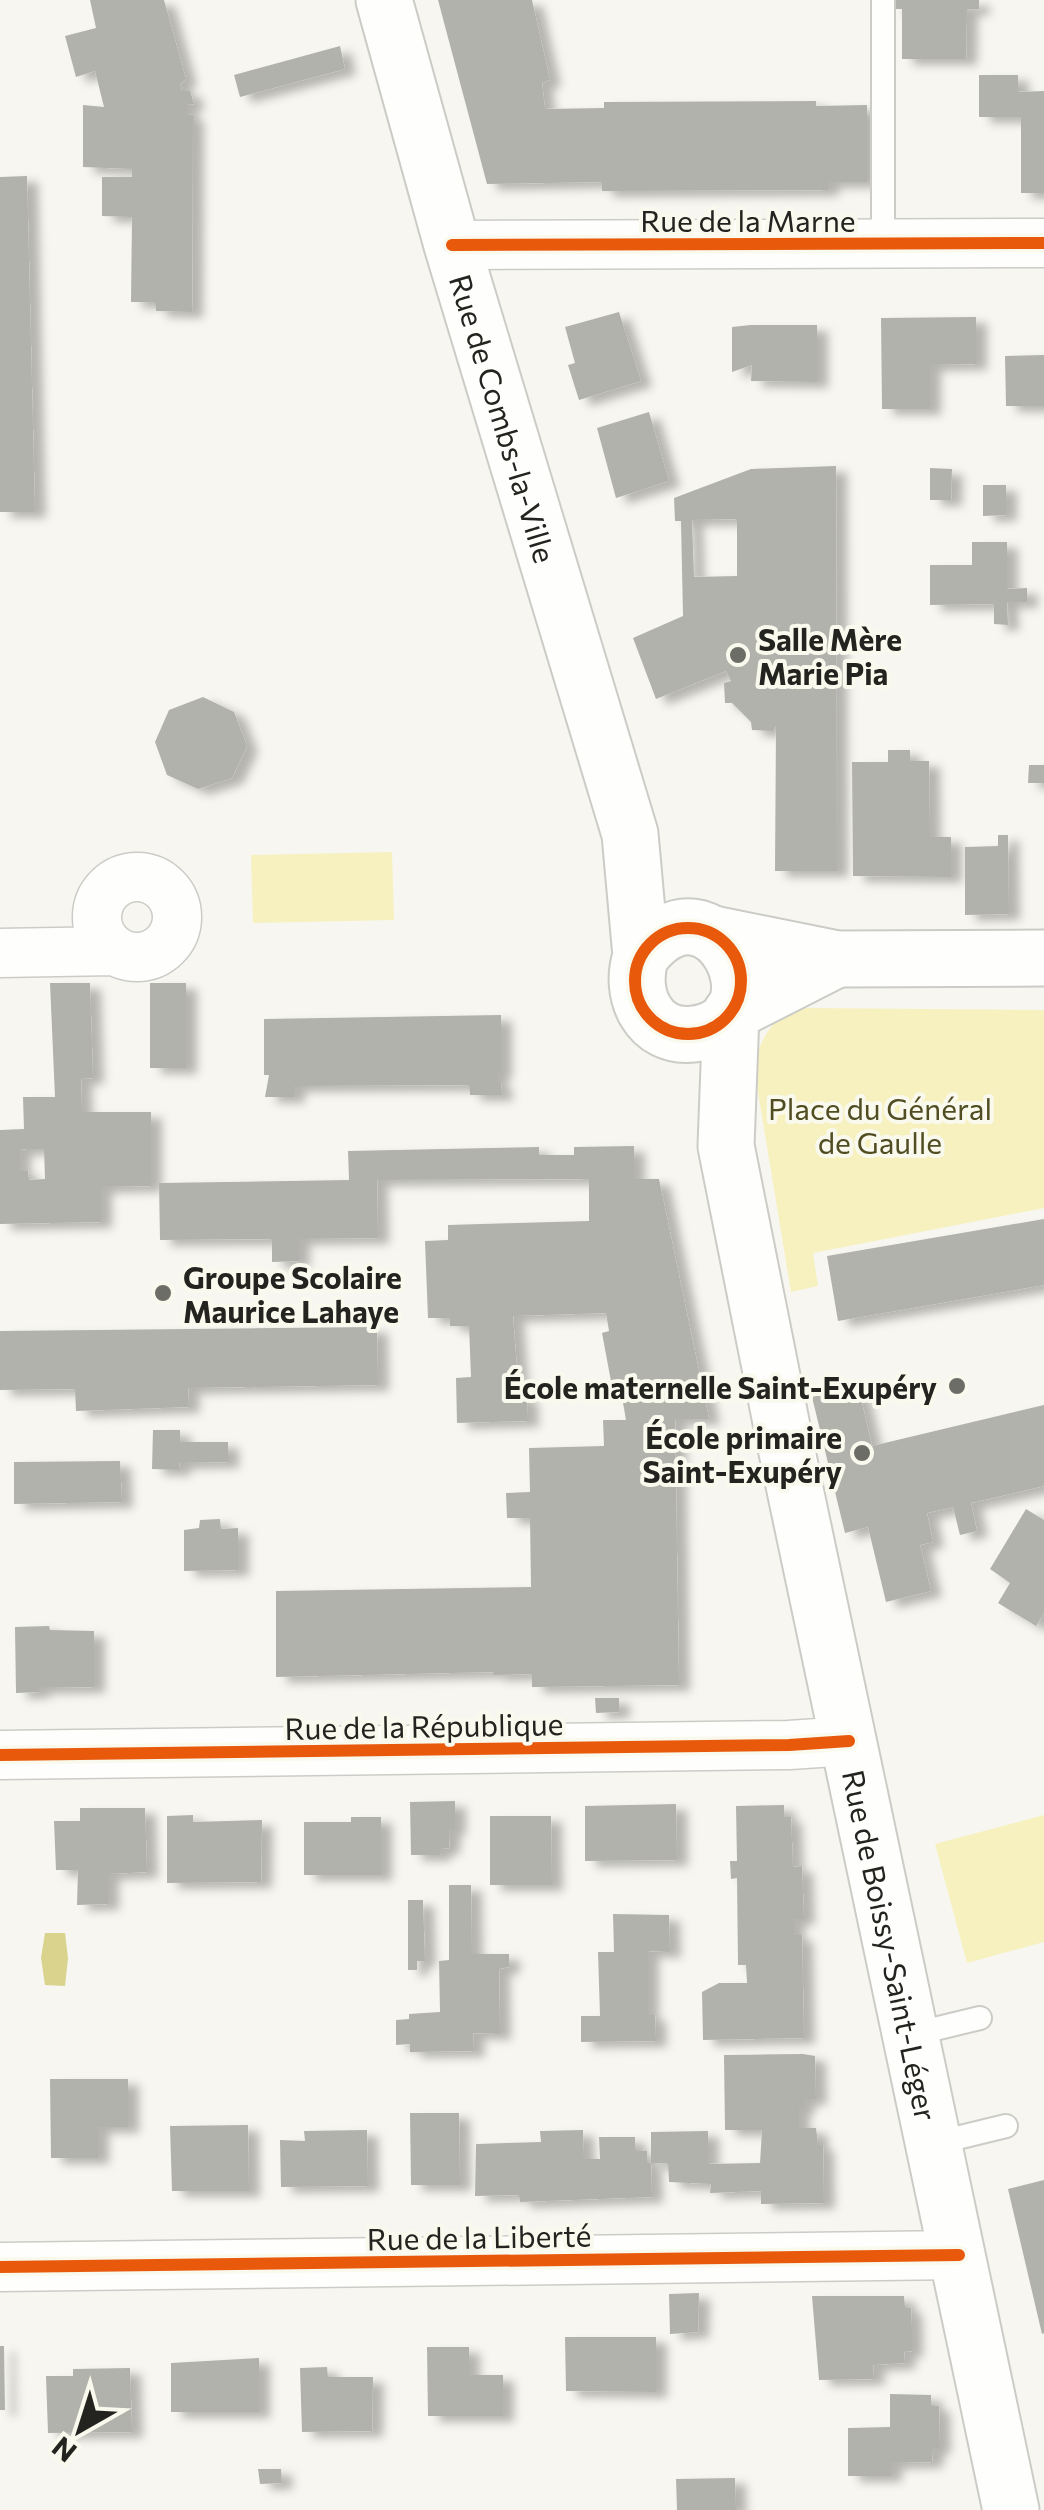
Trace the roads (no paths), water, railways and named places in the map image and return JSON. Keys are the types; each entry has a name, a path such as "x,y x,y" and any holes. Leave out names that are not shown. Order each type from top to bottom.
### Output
{"main road":[{"name":"Rue de Combs-la-Ville","path":"384,0 452,246 630,834 641,956"},
{"name":"Rue de Combs-la-Ville","path":"630,834 705,932"},
{"path":"837,959 696,1034 680,1034 650,1018 635,989 641,956 651,943 680,928 837,959 1044,958"},
{"path":"705,932 736,958 740,990 730,1013"},
{"name":"Rue de Boissy-Saint-Léger","path":"730,1013 726,1146 786,1448 1011,2510"},
{"name":"Rue de Boissy-Saint-Léger","path":"664,1028 726,1146"}],"street":[{"name":"Rue de la Marne","path":"452,246 1044,244"},
{"path":"0,953 114,951"},
{"name":"Rue de la République","path":"0,1755 789,1745 849,1740"},
{"name":"Rue de la Liberté","path":"0,2267 958,2255"}],"lane":[{"path":"882,244 883,0"},
{"path":"910,2035 980,2018"},
{"path":"936,2143 1006,2126"}],"place":[{"name":"Salle Mère Marie Pia","path":"738,655"},
{"name":"Groupe Scolaire Maurice Lahaye","path":"163,1293"},
{"name":"École maternelle Saint-Exupéry","path":"957,1386"},
{"name":"École primaire Saint-Exupéry","path":"862,1453"}],"park label":[{"name":"Place du Général de Gaulle","path":"880,1124"}]}
